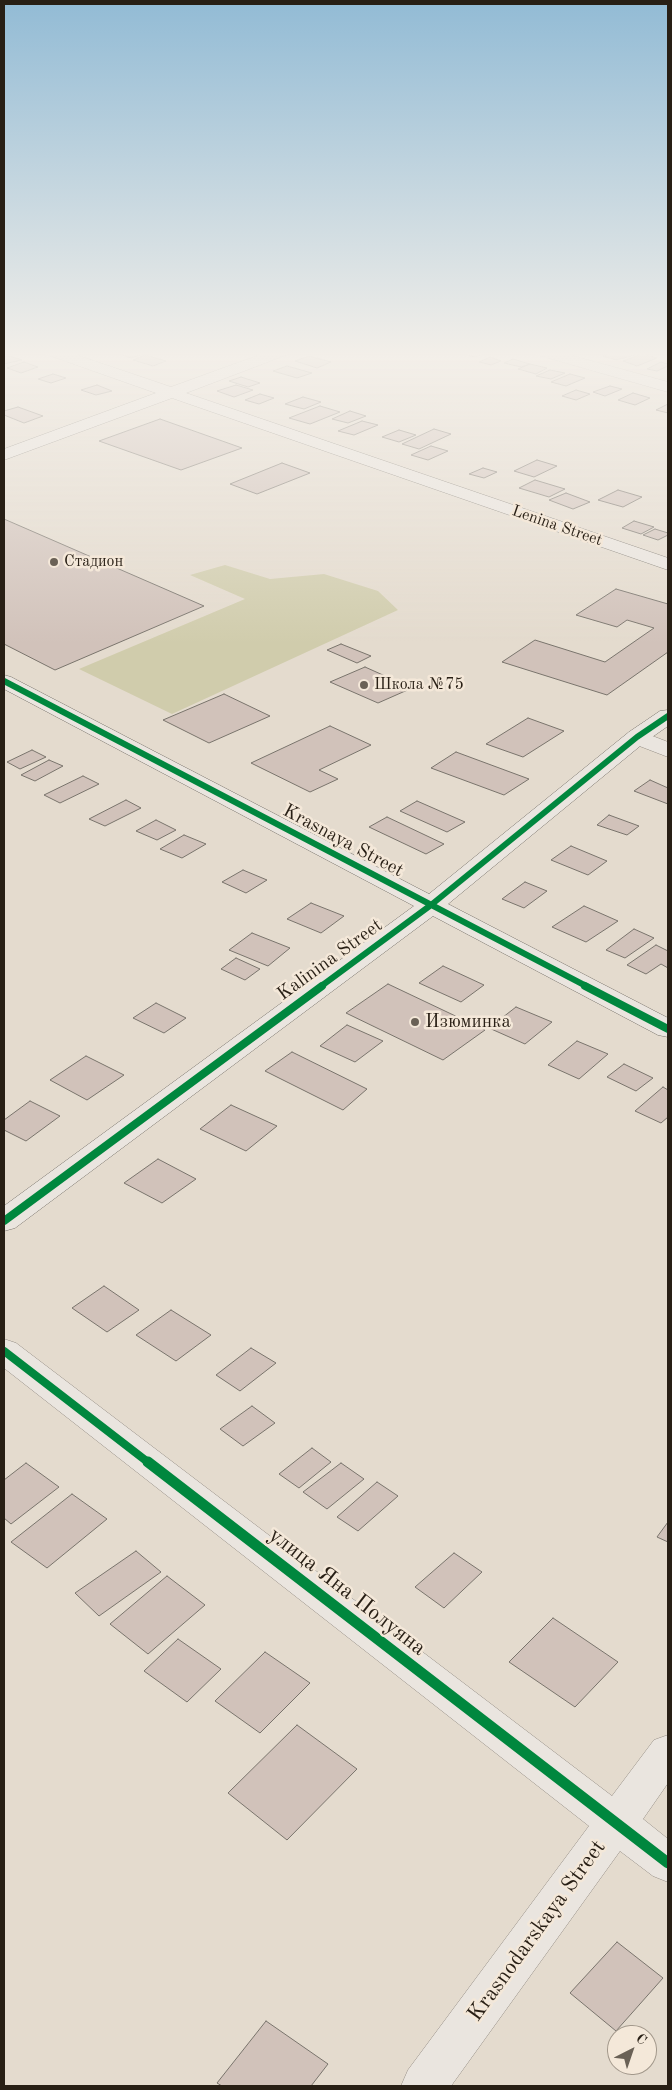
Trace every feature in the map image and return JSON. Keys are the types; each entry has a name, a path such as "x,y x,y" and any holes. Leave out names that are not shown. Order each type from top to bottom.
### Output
{"street":[{"path":"4,455 22,449"},
{"name":"Lenina Street","path":"331,449 668,564"},
{"name":"Krasnaya Street","path":"4,681 668,1029"},
{"name":"Kalinina Street","path":"4,1221 431,905 637,737 668,716"},
{"path":"637,737 668,750"},
{"name":"улица Яна Полуяна","path":"4,1351 668,1863"},
{"name":"Krasnodarskaya Street","path":"424,2086 668,1752"}],"shaded area":[{"path":"225,565 270,579 324,574 378,591 398,610 172,714 79,669 245,599 190,575"}],"building":[{"path":"120,449 241,449 181,470"},
{"path":"425,449 440,449 448,451 428,460 411,455"},
{"path":"537,460 557,466 534,477 514,471"},
{"path":"282,463 310,473 257,494 230,484"},
{"path":"483,468 497,472 484,478 469,474"},
{"path":"535,480 565,489 549,497 519,488"},
{"path":"618,490 642,497 623,507 598,500"},
{"path":"566,493 590,502 573,509 549,500"},
{"name":"Стадион","path":"4,519 204,606 55,670 4,644"},
{"path":"634,521 654,527 641,534 622,528"},
{"path":"655,529 668,533 668,535 658,540 643,535"},
{"path":"616,589 668,604 668,652 607,695 502,662 535,640 605,662 654,628 627,620 617,627 576,615"},
{"path":"341,644 371,656 357,663 327,650"},
{"path":"365,667 412,688 378,703 330,682"},
{"path":"224,694 270,716 209,743 163,720"},
{"path":"528,718 564,731 523,757 486,744"},
{"path":"330,726 371,745 319,770 338,779 310,792 251,763"},
{"path":"32,750 46,757 20,769 7,762"},
{"path":"456,752 529,779 504,795 431,768"},
{"path":"49,760 63,766 35,781 21,775"},
{"path":"83,776 99,784 60,803 44,795"},
{"path":"650,780 668,788 668,804 634,791"},
{"path":"126,800 141,808 105,826 89,819"},
{"path":"417,801 465,822 447,832 400,811"},
{"path":"609,815 639,826 627,835 597,825"},
{"path":"387,817 444,844 426,854 369,827"},
{"path":"156,820 176,830 157,840 136,831"},
{"path":"184,835 206,844 182,858 160,849"},
{"path":"571,846 607,861 588,875 551,860"},
{"path":"243,870 267,880 246,893 222,882"},
{"path":"525,882 547,891 524,908 502,899"},
{"path":"311,903 344,916 321,933 287,919"},
{"path":"584,906 618,921 586,942 552,927"},
{"path":"634,929 654,938 625,958 606,950"},
{"path":"252,933 290,948 268,966 229,950"},
{"path":"656,945 668,951 668,968 661,964 646,974 627,965"},
{"path":"236,958 260,969 245,980 221,969"},
{"path":"443,966 484,985 461,1002 419,983"},
{"name":"Изюминка","path":"388,984 485,1030 443,1060 346,1013"},
{"path":"156,1003 186,1018 164,1033 133,1018"},
{"path":"516,1007 552,1022 525,1044 489,1028"},
{"path":"347,1025 383,1041 355,1062 320,1046"},
{"path":"577,1041 608,1054 579,1079 548,1065"},
{"path":"292,1052 367,1089 343,1110 265,1071"},
{"path":"86,1056 124,1075 87,1100 50,1080"},
{"path":"624,1064 653,1078 636,1091 607,1077"},
{"path":"663,1087 668,1090 668,1117 661,1123 635,1111"},
{"path":"30,1101 60,1116 26,1141 4,1130 4,1120"},
{"path":"231,1105 277,1126 246,1151 200,1129"},
{"path":"158,1159 196,1179 162,1203 124,1183"},
{"path":"104,1286 139,1310 107,1332 72,1308"},
{"path":"171,1310 211,1335 176,1361 136,1335"},
{"path":"251,1348 276,1363 240,1391 216,1375"},
{"path":"252,1406 275,1423 243,1446 220,1429"},
{"path":"312,1448 331,1462 299,1488 279,1474"},
{"path":"26,1463 59,1487 11,1524 4,1518 4,1480"},
{"path":"341,1463 364,1479 327,1509 303,1492"},
{"path":"377,1482 398,1496 358,1531 337,1517"},
{"path":"72,1494 107,1519 47,1568 11,1542"},
{"path":"668,1522 668,1542 657,1537"},
{"path":"136,1551 161,1572 99,1616 75,1593"},
{"path":"454,1553 482,1572 444,1608 415,1587"},
{"path":"167,1576 205,1605 148,1654 110,1624"},
{"path":"553,1618 618,1662 575,1707 509,1662"},
{"path":"178,1639 221,1669 187,1702 144,1671"},
{"path":"265,1652 310,1683 260,1733 215,1701"},
{"path":"297,1725 357,1769 287,1840 228,1793"},
{"path":"617,1942 663,1978 621,2025 609,2025 570,1993"},
{"path":"266,2021 328,2064 311,2086 222,2086 217,2083"}],"cycle path":[{"path":"4,681 668,1029"},
{"path":"4,1221 431,905 637,737 668,716"},
{"path":"4,1351 668,1863"}],"place":[{"name":"Стадион","path":"54,562"},
{"name":"Школа №75","path":"364,685"},
{"name":"Изюминка","path":"415,1022"}]}
